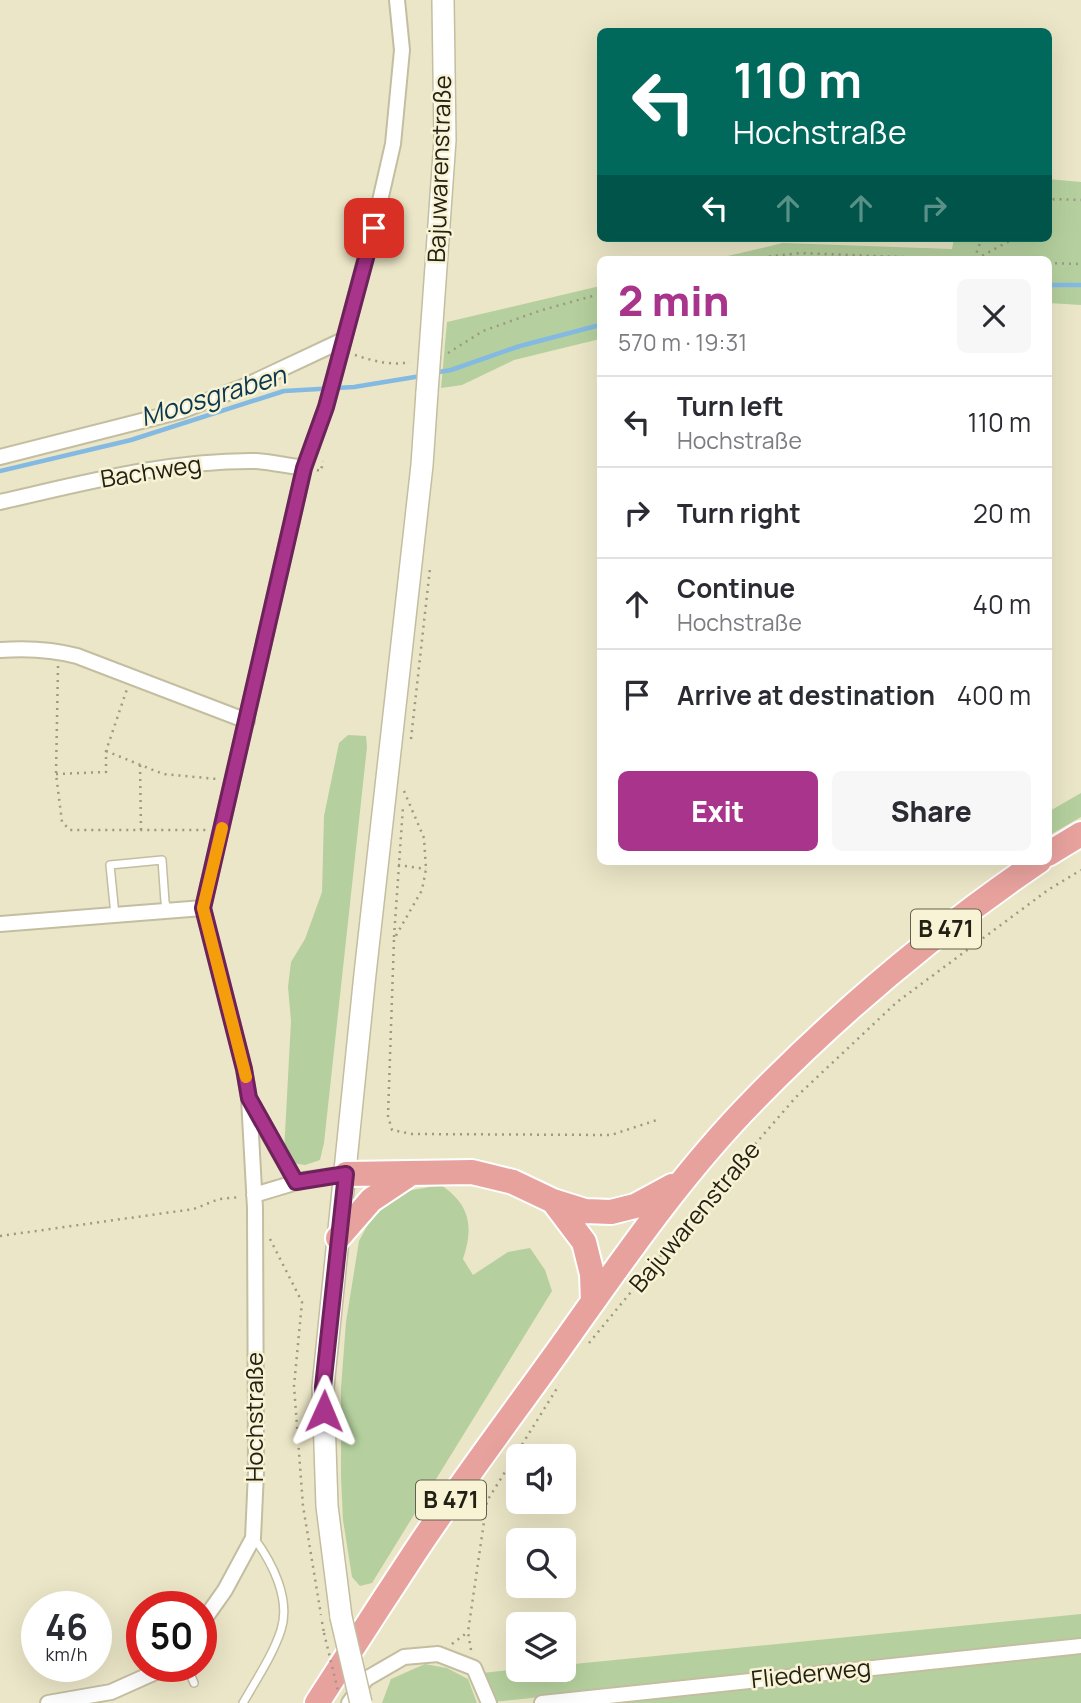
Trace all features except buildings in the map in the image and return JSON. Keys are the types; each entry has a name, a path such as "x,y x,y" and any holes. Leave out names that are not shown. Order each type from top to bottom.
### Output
{"highway":[{"path":"1052,852 1081,834"},
{"name":"B 471","path":"335,1700 416,1550 654,1216 754,1100 838,1018 901,964 1032,865"},
{"path":"346,1174 472,1172 513,1182 553,1201 585,1211 611,1212 635,1206 685,1179"},
{"path":"338,1238 371,1200 411,1174"},
{"path":"553,1201 584,1242 592,1274 593,1302"}],"main road":[{"name":"Bajuwarenstraße","path":"360,1703 341,1616 327,1506 323,1387 346,1174 389,864 445,140 443,0"}],"street":[{"name":"Hochstraße","path":"217,1601 253,1538 256,1472 254,1202 249,1098 242,1056 203,908 304,468 326,407 374,228 393,144 402,50 397,0"},
{"path":"0,457 181,411 243,387 343,340"},
{"name":"Bachweg","path":"0,502 127,473 198,463 258,461 304,468"},
{"path":"0,650 26,648 58,651 247,721"},
{"path":"0,924 203,908"},
{"path":"249,1098 296,1182"},
{"path":"254,1202 296,1182 346,1174"},
{"name":"Fliederweg","path":"542,1703 1081,1646"},
{"path":"335,1700 404,1657 438,1654 474,1668 489,1703"},
{"path":"48,1703 111,1692 133,1682"}],"lane":[{"path":"115,915 110,865 162,860 168,911"},
{"path":"243,1703 282,1628 283,1595 267,1555 253,1538"}],"path":[{"path":"1052,201 1081,200"},
{"path":"981,256 1007,242"},
{"path":"774,256 800,253 876,256"},
{"path":"1052,263 1081,264"},
{"path":"445,355 483,331 542,310 597,295"},
{"path":"352,354 391,363 417,361"},
{"path":"411,742 430,565"},
{"path":"58,651 56,774 62,822 70,830 221,831"},
{"path":"56,774 106,772 106,751 130,678"},
{"path":"106,751 173,776 234,779"},
{"path":"140,765 141,830"},
{"path":"406,780 389,864 394,939 388,1116 392,1130 412,1134 611,1135 660,1119"},
{"path":"394,939 422,890 426,869 424,838 404,793"},
{"path":"389,864 426,869"},
{"name":"Bajuwarenstraße","path":"583,1351 705,1202 796,1097 897,1002 1048,890 1081,870"},
{"path":"0,1236 194,1209 219,1199 254,1202 302,1303 294,1386 303,1506 335,1700"},
{"path":"474,1668 468,1632 487,1501 560,1385"}],"green space":[{"path":"1052,179 1081,182 1081,305 1052,303 1052,256 728,256 783,243 952,249 953,242 1052,242"},
{"path":"597,287 597,340 514,360 462,385 441,388 447,322"},
{"path":"348,735 366,736 367,747 324,1143 320,1160 305,1165 292,1163 284,1152 291,1021 288,987 291,962 305,939 322,892 324,816 339,743"},
{"path":"1081,793 1081,817 1052,834 1052,810"},
{"path":"441,1185 458,1200 467,1217 469,1226 463,1259 473,1275 508,1252 530,1248 545,1270 552,1291 372,1583 360,1586 352,1577 343,1520 341,1478 341,1388 346,1322 359,1241 377,1207 401,1192"},
{"path":"1081,1614 1081,1640 493,1702 482,1673 506,1670 506,1682 576,1682 576,1664"},
{"path":"1081,1652 1081,1703 591,1703"},
{"path":"425,1664 447,1668 468,1679 477,1703 382,1703 391,1679"}],"waterway":[{"name":"Moosgraben","path":"1052,285 1081,285"},
{"name":"Moosgraben","path":"433,373 597,326"},
{"name":"Moosgraben","path":"0,471 131,440 284,391 354,387 421,376"}],"slow traffic":[{"path":"222,828 203,908 246,1077"}],"route":[{"path":"324,1411 323,1387 346,1174 296,1182 249,1098 232,1018 203,908 304,468 326,407 374,228"}]}
